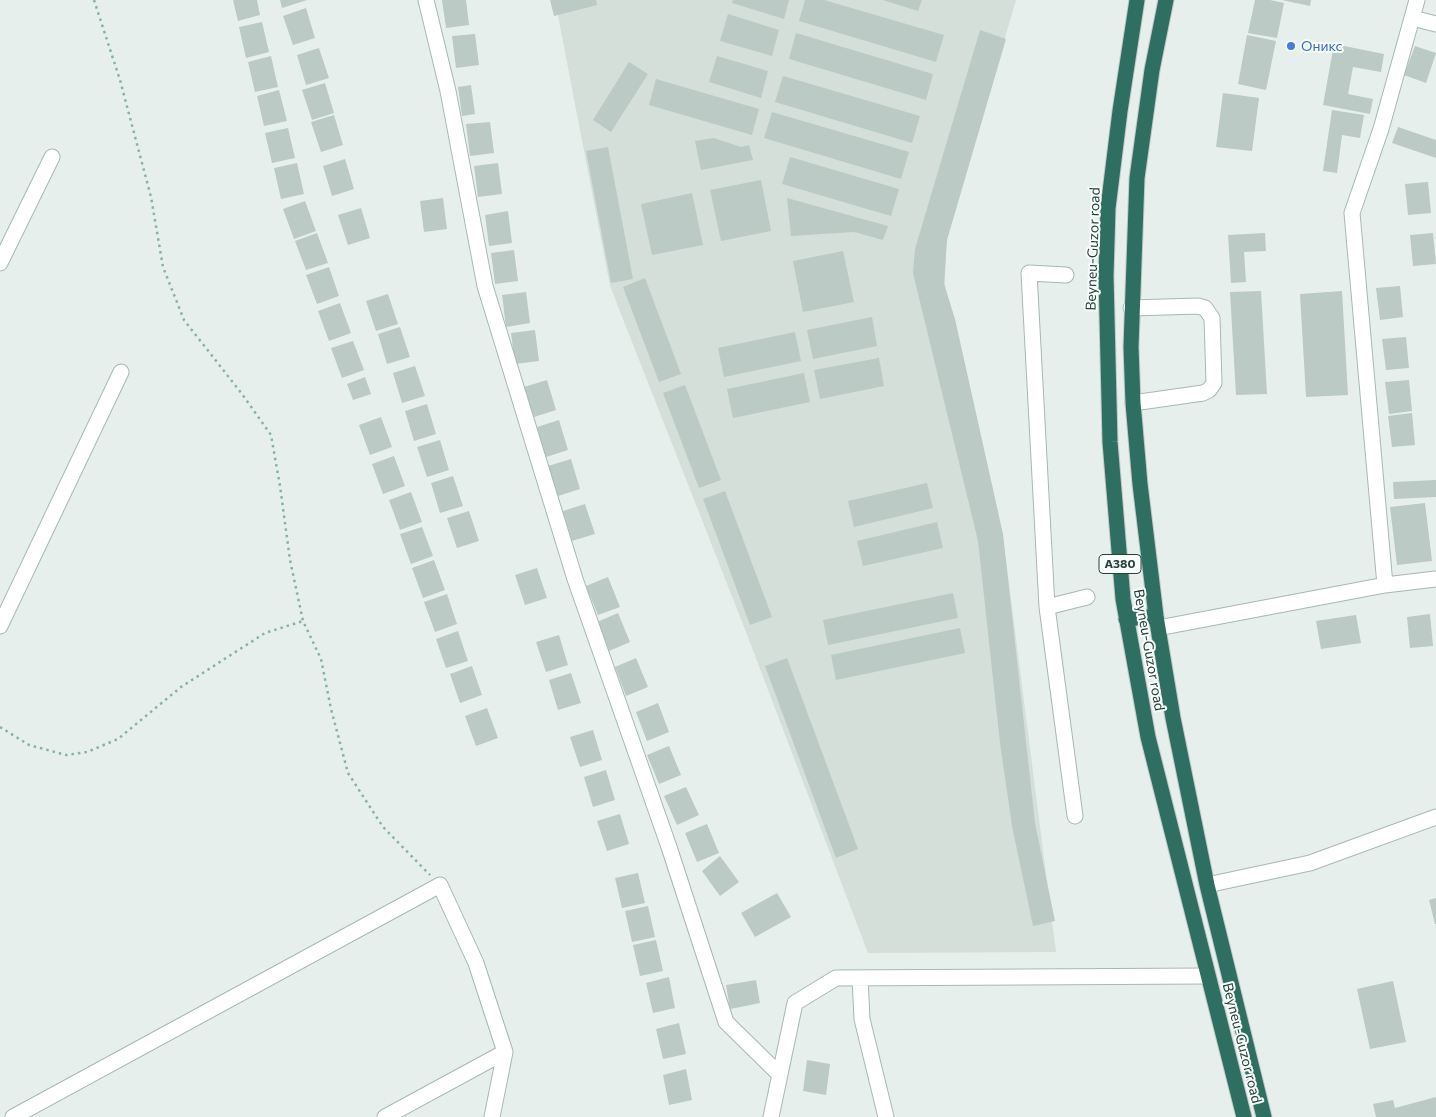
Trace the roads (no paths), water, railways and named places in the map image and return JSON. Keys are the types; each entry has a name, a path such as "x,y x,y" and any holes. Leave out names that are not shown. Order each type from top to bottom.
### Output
{"highway":[{"name":"Beyneu-Guzor road","path":"1137,0 1120,111 1108,208 1110,442 1122,598 1148,737 1244,1117"},
{"name":"Beyneu-Guzor road","path":"1166,0 1152,70 1137,178 1131,308 1133,403 1140,484 1157,622 1173,718 1207,885 1264,1117"},
{"path":"1126,619 1157,622"}],"street":[{"path":"426,0 448,91 485,286 576,579 670,847 726,1022 780,1075"},
{"path":"1385,585 1352,213 1381,129 1417,0"},
{"path":"1412,18 1436,24"},
{"path":"0,264 52,158"},
{"path":"1066,275 1029,273 1047,607 1075,816"},
{"path":"1131,308 1198,306 1205,308 1212,318 1214,384 1210,390 1203,393 1133,403"},
{"path":"0,626 121,372"},
{"path":"1157,622 1385,585 1436,579"},
{"path":"1047,607 1087,597"},
{"path":"1207,885 1310,863 1436,816"},
{"path":"13,1117 440,885 476,964 504,1052 492,1117"},
{"path":"771,1117 795,1003 836,978 1208,976"},
{"path":"860,978 862,1019 886,1117"},
{"path":"389,1116 504,1052"}],"place":[{"name":"Оникс","path":"1291,46"}]}
